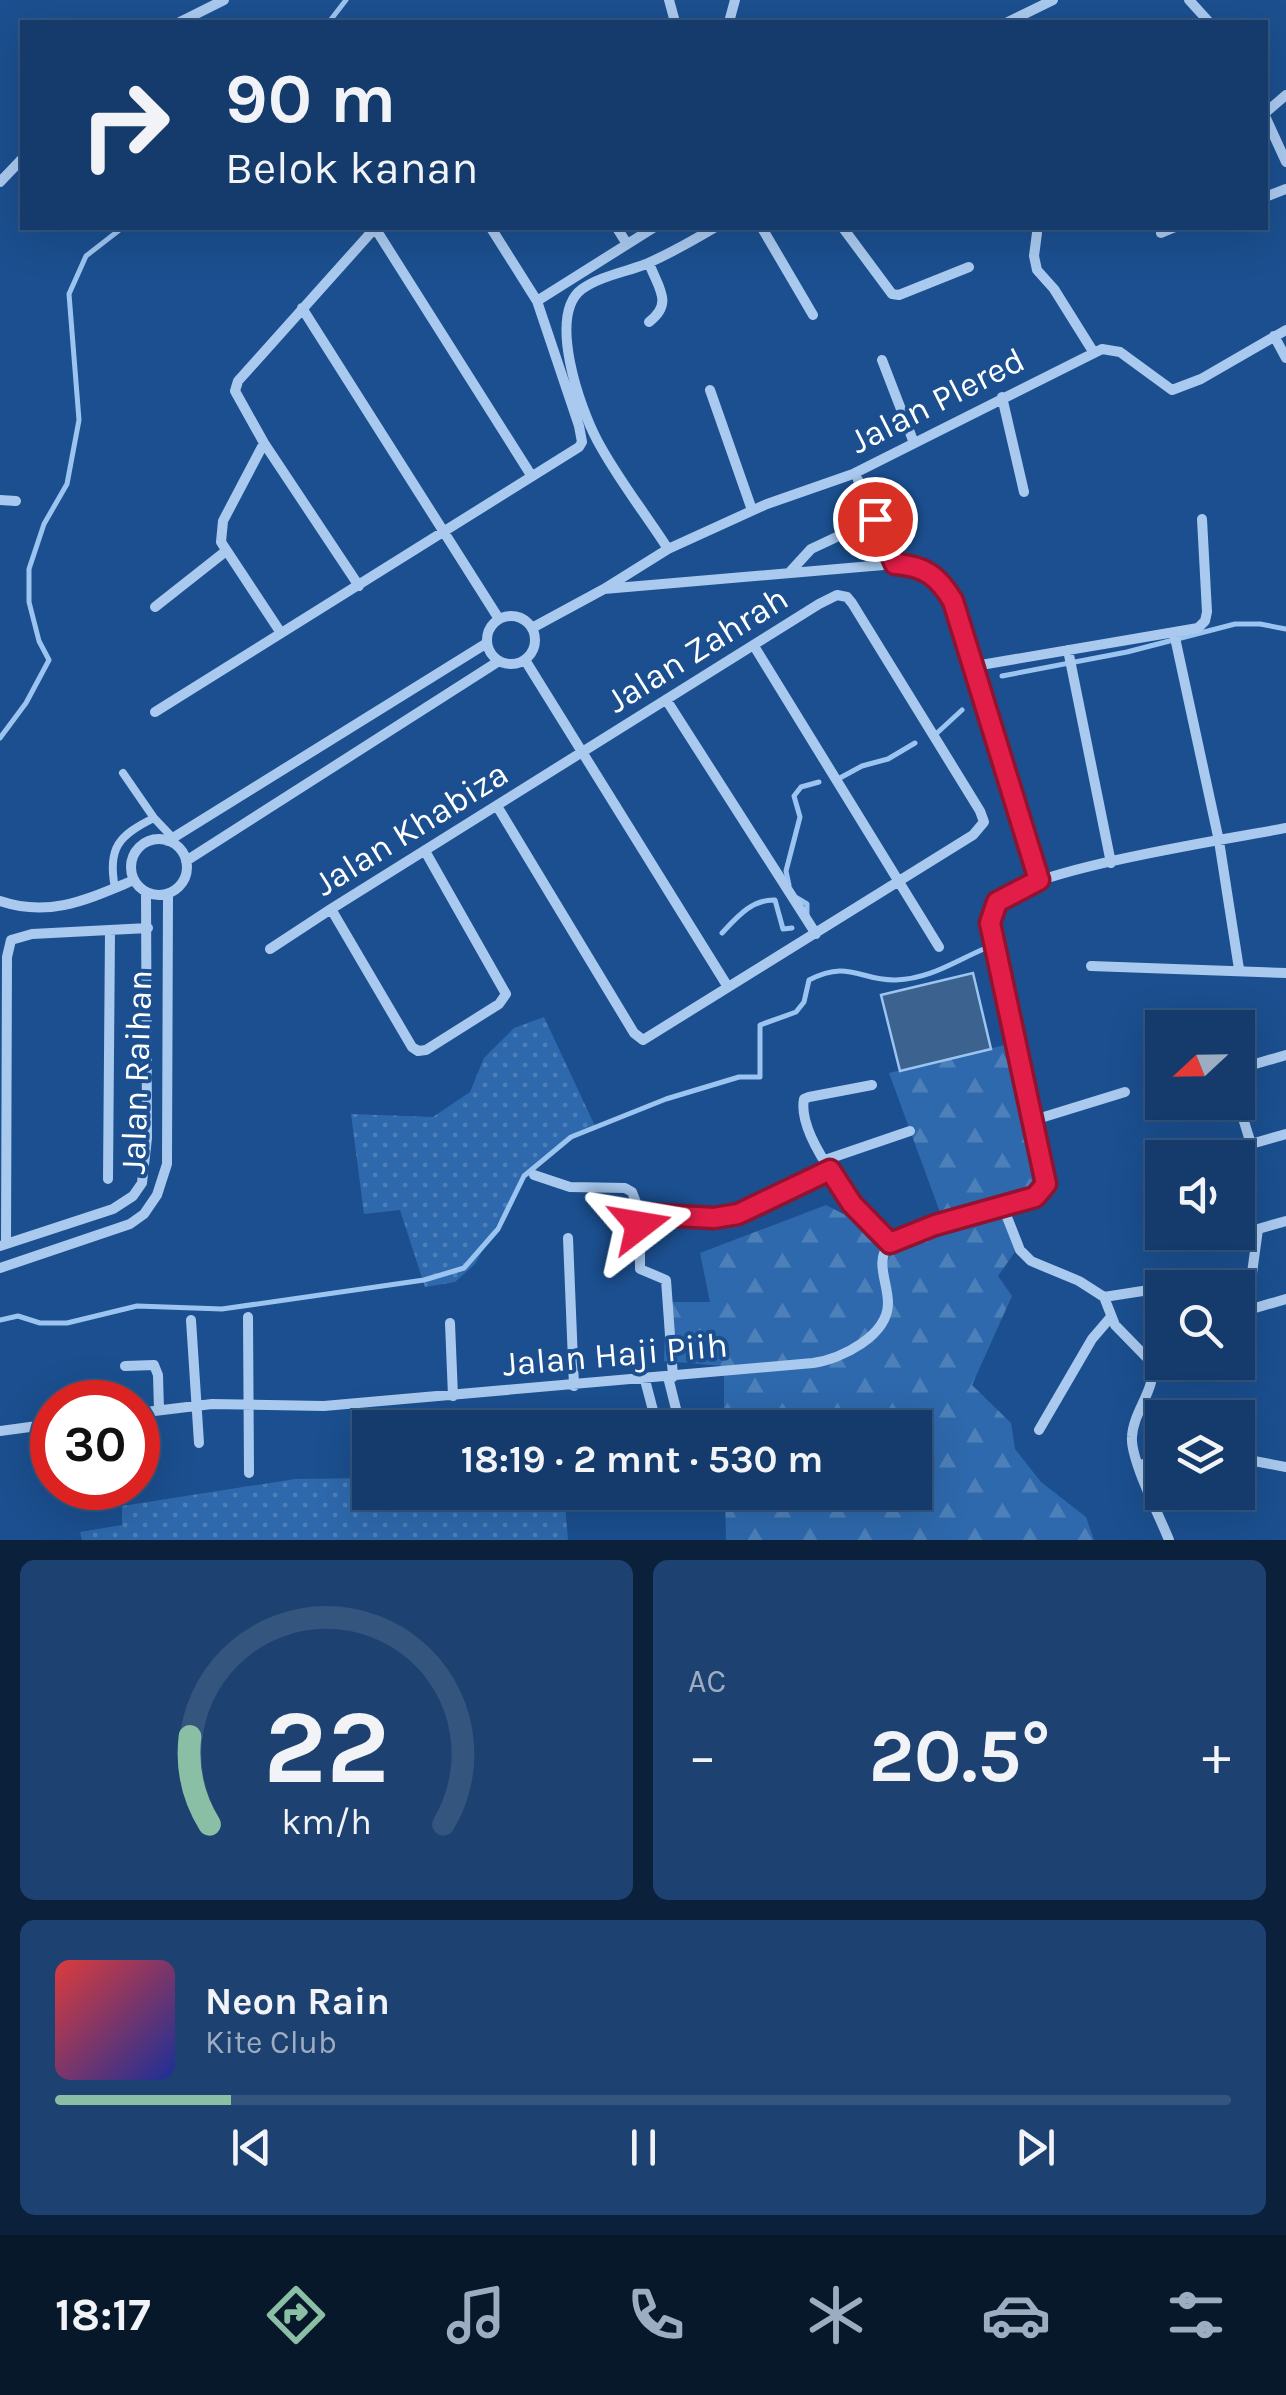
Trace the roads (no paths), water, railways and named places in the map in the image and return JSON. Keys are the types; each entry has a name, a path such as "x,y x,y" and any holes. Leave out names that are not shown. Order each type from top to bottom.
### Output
{"street":[{"path":"184,20 224,0"},
{"path":"1012,20 1052,0"},
{"path":"1189,0 1207,20"},
{"path":"1268,119 1282,143 1286,162"},
{"path":"0,182 20,161"},
{"path":"359,586 264,443 238,400 236,385 373,230"},
{"path":"376,230 531,475"},
{"path":"155,712 582,442 537,301 492,230"},
{"path":"618,230 627,244"},
{"path":"537,301 650,230"},
{"path":"668,549 597,440 568,348 566,316 574,297 593,282 649,263 710,230"},
{"path":"763,230 812,316"},
{"path":"844,230 892,294 899,295 969,267"},
{"path":"1161,233 1169,230"},
{"path":"1037,234 1034,256 1038,270 1094,353 1108,348 1120,352 1172,390 1202,379 1286,330"},
{"path":"649,263 664,304 661,313 649,322"},
{"path":"302,308 499,618"},
{"path":"1274,336 1286,358"},
{"name":"Jalan Plered","path":"532,628 668,549 752,510 853,474 1094,353"},
{"path":"882,360 914,443"},
{"path":"710,390 752,510"},
{"path":"1002,397 1024,492"},
{"path":"264,443 223,521 221,542 281,633"},
{"path":"858,480 895,564"},
{"path":"0,500 16,502"},
{"path":"788,574 811,549 875,519"},
{"path":"975,666 1194,631 1206,620 1202,519"},
{"path":"155,607 226,551"},
{"path":"604,589 895,564 924,568 943,585 953,601 1039,880"},
{"name":"Jalan Zahrah","path":"581,753 828,599 842,595 852,603 984,818 973,836 897,882"},
{"path":"171,839 186,861 183,881 168,894 146,892 134,880 131,870 138,848 158,839 171,839 487,643 492,625 499,618 518,616 532,628 535,646 525,660 516,664 499,660 487,643"},
{"path":"1174,635 1218,841 1240,969"},
{"path":"754,646 939,947"},
{"path":"1068,653 1110,863"},
{"path":"186,861 499,660"},
{"path":"525,660 728,987"},
{"path":"667,702 816,934"},
{"path":"327,743 339,761"},
{"name":"Jalan Khabiza","path":"270,950 581,753"},
{"path":"497,806 639,1038 649,1038 897,882"},
{"path":"872,1085 802,1102 828,1165 852,1204 890,1243 1041,1193 1046,1178 992,938 991,914 997,902 1039,880 1286,828"},
{"path":"331,909 415,1050 426,1050 506,997 425,851"},
{"path":"0,901 24,908 53,909 134,880"},
{"name":"Jalan Raihan","path":"3,1246 113,1209 138,1191 146,1160 148,1106 146,892"},
{"name":"Jalan Raihan","path":"0,1268 130,1224 152,1204 162,1186 166,1164 168,894"},
{"path":"3,1246 8,947 14,937 22,935 148,928"},
{"path":"108,1179 110,931"},
{"path":"1091,966 1286,973"},
{"path":"1255,1064 1286,1055"},
{"path":"1034,1120 1126,1092"},
{"path":"148,1106 167,1106"},
{"path":"1243,1120 1250,1144 1286,1134"},
{"path":"640,1214 714,1218 738,1214 828,1165 910,1131"},
{"path":"534,1174 570,1187 625,1188 634,1196 640,1214 640,1269 666,1280 671,1377 677,1410"},
{"path":"1003,1207 1020,1250 1031,1261 1104,1297 1145,1291"},
{"path":"1250,1270 1258,1229 1286,1220"},
{"path":"52,1230 58,1249"},
{"path":"568,1238 574,1386"},
{"name":"Jalan Haji Piih","path":"160,1410 247,1403 324,1406 826,1361 846,1353 876,1329 887,1312 882,1258 890,1243"},
{"path":"1104,1297 1110,1318 1147,1354 1154,1368 1131,1442 1169,1540"},
{"path":"1255,1308 1286,1299"},
{"path":"248,1317 249,1473"},
{"path":"1039,1430 1092,1338 1110,1318"},
{"path":"192,1320 199,1443"},
{"path":"450,1322 453,1396"},
{"path":"125,1366 154,1365 158,1380"},
{"path":"645,1380 652,1410"},
{"path":"0,1431 30,1427"},
{"path":"1255,1461 1286,1466"},
{"path":"1139,1466 1145,1464"}],"lane":[{"path":"123,774 171,839"},
{"path":"115,888 111,868 116,848 128,834 154,818"}],"waterway":[{"path":"331,20 346,0"},
{"path":"0,738 26,703 49,660 39,641 29,602 29,569 44,524 67,484 79,420 69,294 86,256 119,230"},
{"path":"1002,676 1127,652 1235,624 1286,629"},
{"path":"937,733 962,710"},
{"path":"838,779 862,766 888,759 915,743"},
{"path":"789,885 786,871 800,817 794,796 801,787 819,782"},
{"path":"797,898 807,904 807,916"},
{"path":"722,933 746,910 767,900 775,900 783,929 792,928"},
{"path":"0,1320 18,1316 40,1323 67,1323 137,1306 222,1309 424,1280 464,1268 498,1229 524,1176 571,1137 666,1099 739,1077 760,1077 760,1025 796,1012 804,1002 809,980 834,971 908,979 986,948"}]}
